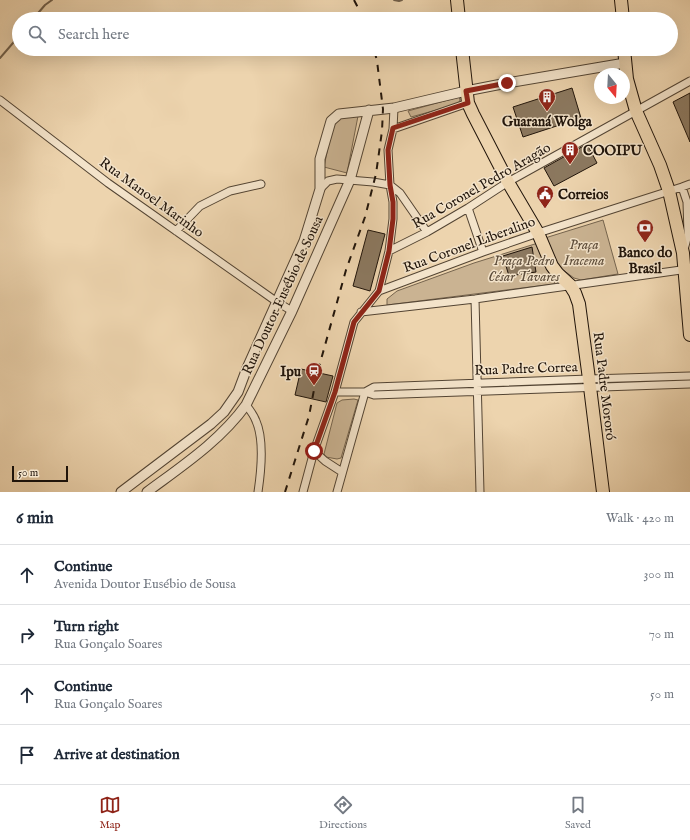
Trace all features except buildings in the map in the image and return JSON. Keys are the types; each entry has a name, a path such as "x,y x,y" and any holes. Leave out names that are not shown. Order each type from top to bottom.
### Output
{"main road":[{"path":"458,0 459,12"},
{"path":"622,0 622,12"},
{"path":"463,56 467,97"},
{"path":"624,56 627,79 636,111 660,165 669,191 688,269 690,336"},
{"name":"Rua Padre Mororó","path":"467,97 508,182 538,233 552,266 570,285 579,304 603,492"}],"street":[{"path":"393,128 467,97 507,83 625,63"},
{"name":"Rua Coronel Pedro Aragão","path":"389,251 427,232 508,182 690,81"},
{"path":"121,492 211,424 224,412 238,392 247,368 304,241 320,189 320,159 331,121 339,114 394,108 467,97"},
{"name":"Rua Manoel Marinho","path":"0,100 108,183 292,311"},
{"path":"303,492 314,451 335,392 354,322 379,291 389,251 393,219 393,202 390,185 388,150 393,128 394,108"},
{"name":"Rua Doutor Eusébio de Sousa","path":"147,492 203,450 238,416 246,405 292,311 350,180 369,110"},
{"path":"320,189 328,181 337,179 390,185 400,193 427,232"},
{"path":"176,231 200,206 230,191 261,184"},
{"name":"Rua Coronel Liberalino","path":"379,291 538,233 690,184"},
{"path":"682,187 690,189"},
{"path":"682,187 687,202 688,234 683,253"},
{"path":"468,208 483,252"},
{"path":"361,312 475,299 688,269"},
{"path":"475,299 480,492"},
{"name":"Rua Padre Correa","path":"335,392 365,392 374,395 477,391 690,376"},
{"name":"Rua Padre Correa","path":"365,392 374,387 477,383 690,384"},
{"path":"337,492 365,392"},
{"path":"246,405 256,420 260,431 261,465 258,492"},
{"path":"314,451 325,461 342,472"}],"green space":[{"path":"459,97 460,100 458,104 411,117 408,111"},
{"path":"358,116 347,173 324,167 332,128 340,118"},
{"name":"Praça Iracema","path":"603,220 618,274 581,280 574,278 559,267 545,238"},
{"name":"Praça Pedro César Tavares","path":"538,243 549,273 555,282 554,284 387,305 387,299 397,291 474,263"},
{"path":"342,400 358,400 341,458 337,459 326,457 324,454 337,403"}],"waterway":[{"path":"39,12 52,0"},
{"path":"394,0 402,0"},
{"path":"0,58 12,44"}],"railway":[{"path":"354,0 360,12"},
{"path":"285,492 309,416 317,374 346,270 365,217 376,174 382,131 383,109 376,56"}],"place":[{"name":"Guaraná Wolga","path":"547,112"},
{"name":"COOIPU","path":"570,165"},
{"name":"Correios","path":"545,209"},
{"name":"Banco do Brasil","path":"645,243"},
{"name":"Ipu","path":"314,386"}],"route":[{"path":"314,451 335,392 354,322 379,291 389,251 393,219 393,202 390,185 388,150 393,128 468,103 466,91 507,83"}]}
